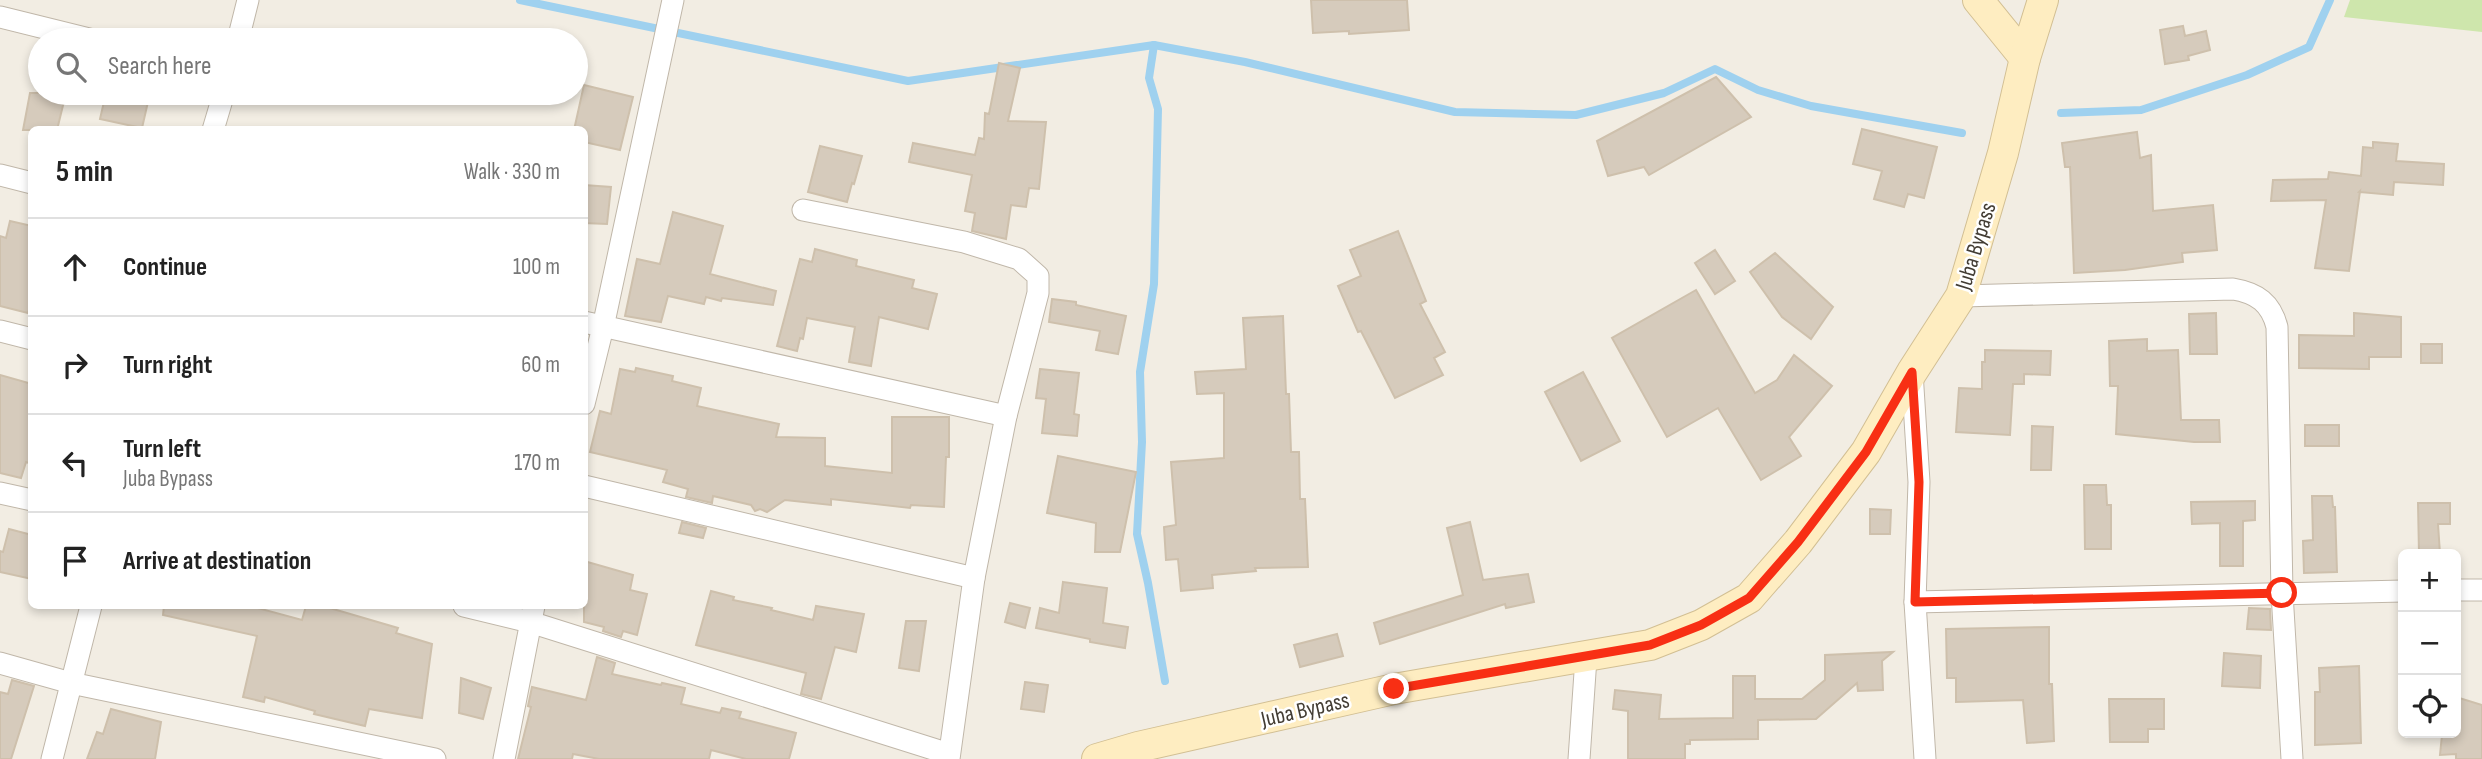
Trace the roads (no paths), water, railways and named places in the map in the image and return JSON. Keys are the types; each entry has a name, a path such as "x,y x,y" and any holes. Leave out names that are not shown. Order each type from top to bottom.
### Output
{"main road":[{"path":"1978,0 2025,58"},
{"name":"Juba Bypass","path":"1097,759 1163,750 1394,689 1650,645 1701,625 1749,598 1798,542 1866,452 1912,372 1961,296 2003,153 2025,58 2043,0"}],"street":[{"path":"241,28 248,0"},
{"path":"588,372 594,324 673,0"},
{"path":"0,18 42,28"},
{"path":"214,126 220,105"},
{"path":"0,175 28,182"},
{"path":"490,609 532,614 949,756 974,578 1006,416 1038,293 1038,276 1019,259 964,243 803,210"},
{"path":"1961,296 2233,289 2248,291 2262,299 2274,316 2277,327 2282,593 2292,759"},
{"path":"594,324 1006,416"},
{"path":"0,331 28,338"},
{"path":"1912,372 1919,482 1915,602 1925,759"},
{"path":"588,487 974,578"},
{"path":"0,493 28,499"},
{"path":"2461,590 2482,590"},
{"path":"1915,602 2398,591"},
{"path":"52,759 90,609"},
{"path":"504,759 532,614"},
{"path":"1579,759 1586,658"},
{"path":"0,663 71,683 436,759"}],"waterway":[{"path":"520,0 908,81 1154,45 1245,62 1455,112 1576,115 1664,93 1715,69 1758,90 1811,106 1962,133"},
{"path":"2061,113 2141,110 2247,75 2309,47 2330,0"},
{"path":"1154,45 1149,78 1158,109 1154,284 1140,372 1142,442 1137,534 1165,681"}]}
